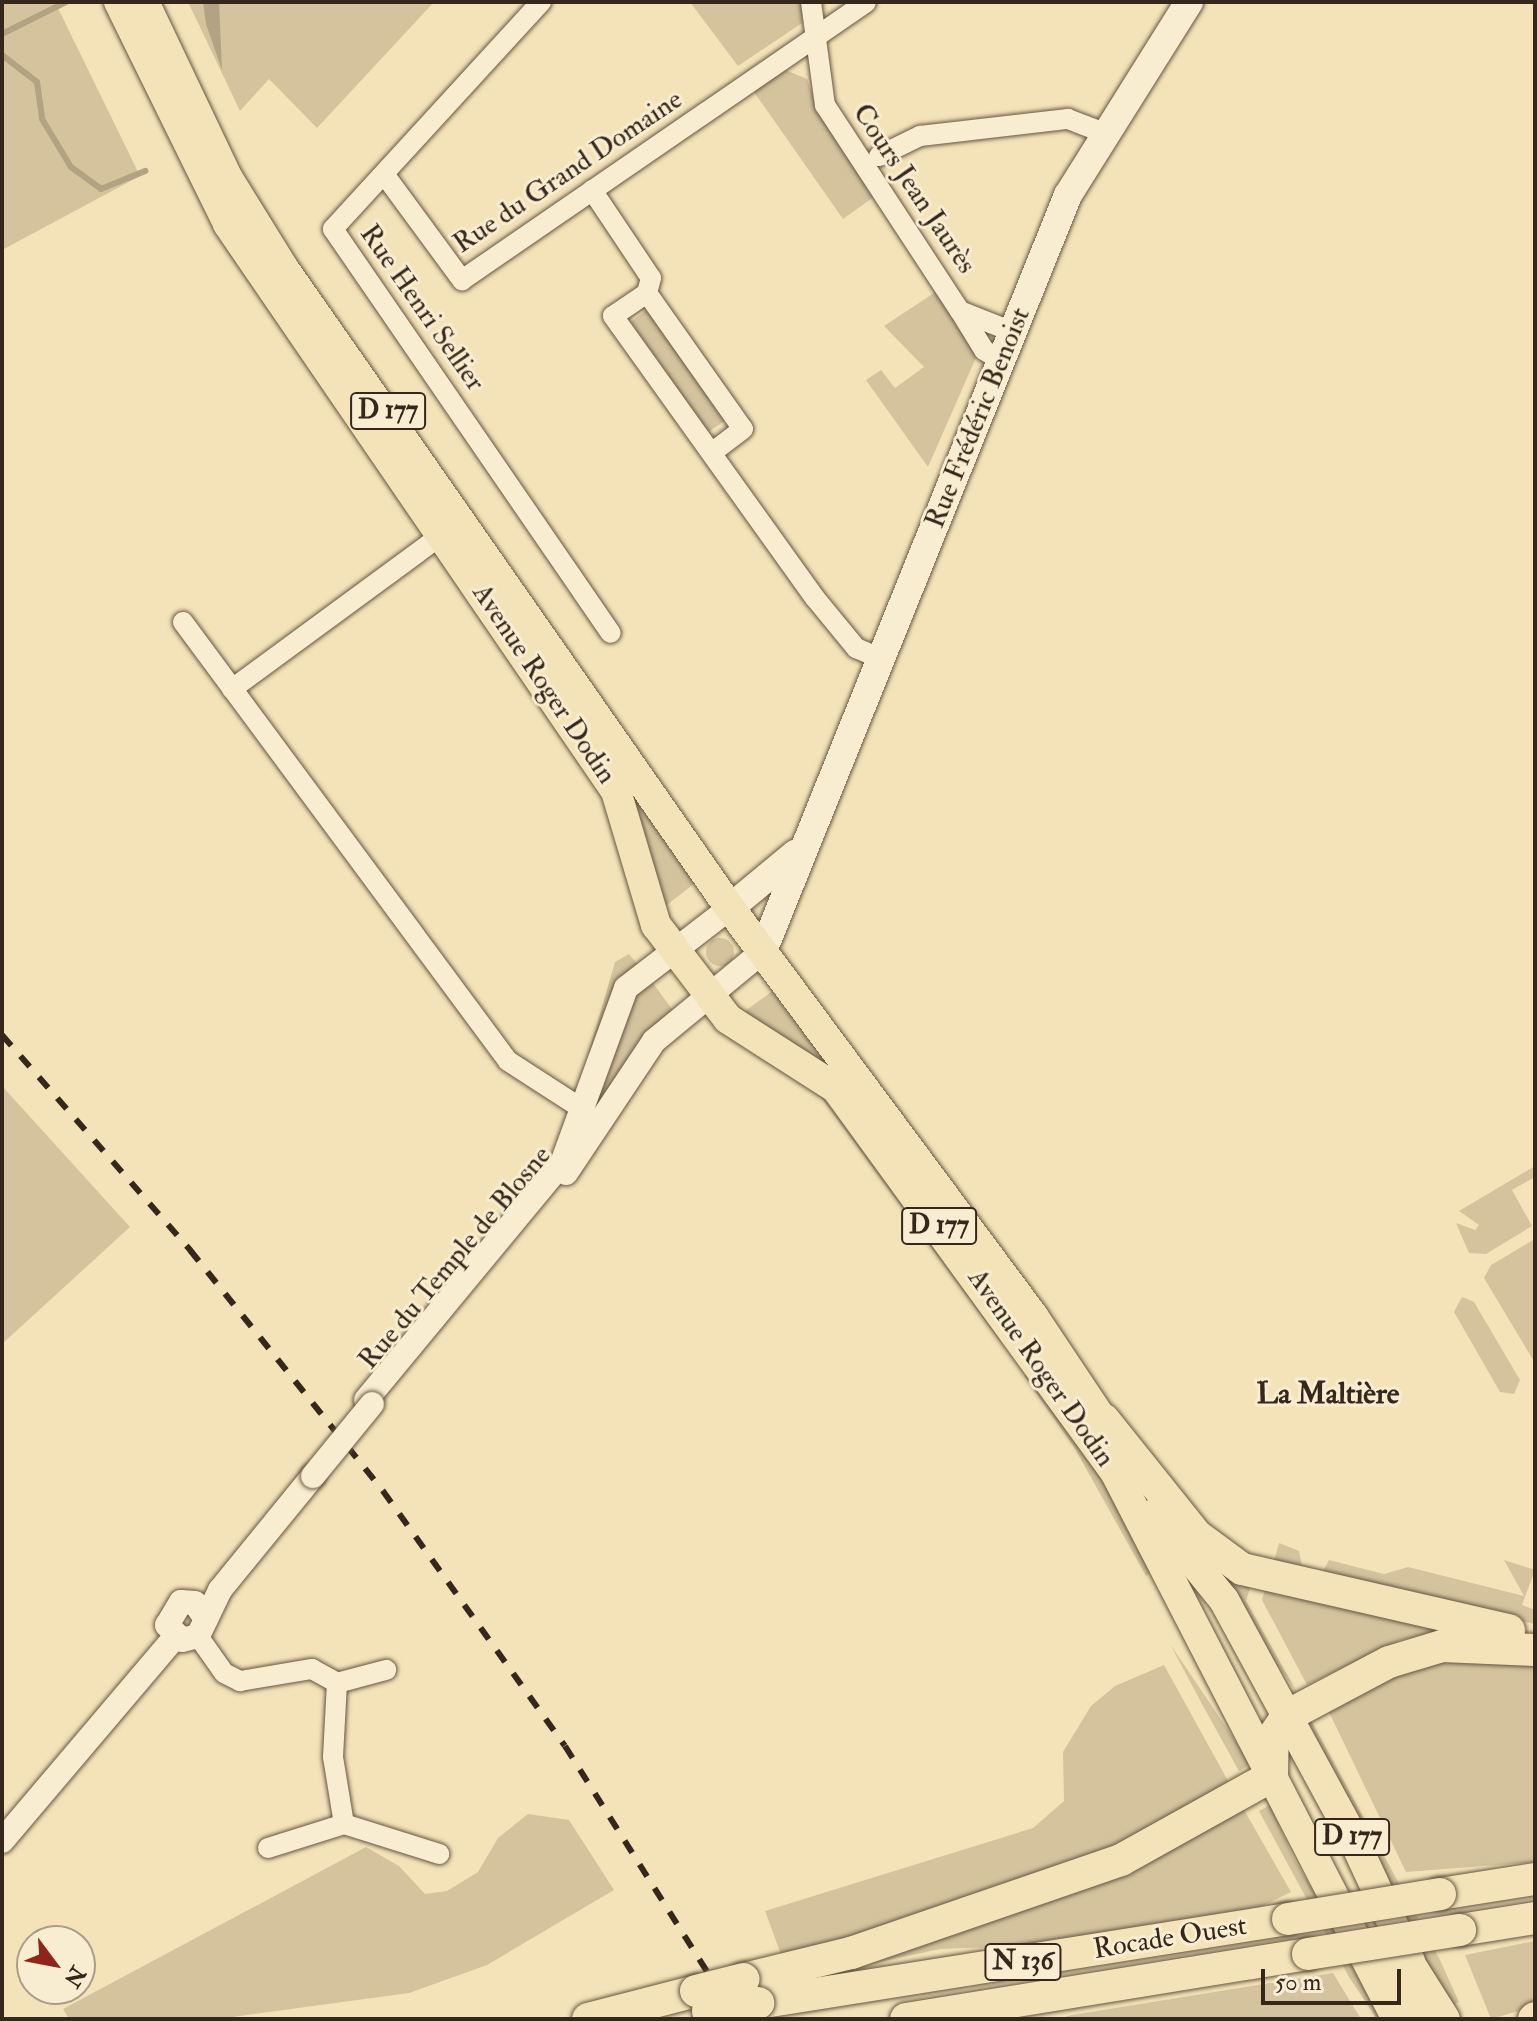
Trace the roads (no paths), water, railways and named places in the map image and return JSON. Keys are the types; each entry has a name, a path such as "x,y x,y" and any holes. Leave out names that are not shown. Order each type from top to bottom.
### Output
{"highway":[{"path":"1104,1420 1196,1535 1242,1569 1535,1637"},
{"path":"751,1991 851,1953 1111,1864 1283,1771 1281,1724 1415,1652 1479,1643 1535,1650"},
{"name":"Rocade Ouest","path":"663,2019 702,2001 751,1991 1288,1919 1535,1879"},
{"name":"Rocade Ouest","path":"906,2019 1535,1918"},
{"path":"1369,1956 1391,1971 1422,2019"},
{"path":"588,2019 702,2001"}],"main road":[{"name":"Avenue Roger Dodin","path":"119,2 157,57 276,258 730,908 1104,1420 1168,1538 1224,1600 1281,1724"},
{"name":"Avenue Roger Dodin","path":"144,2 157,57 228,224 616,791 646,908 728,1019 836,1088 1114,1470 1189,1619 1283,1771"},
{"name":"Rue Frédéric Benoist","path":"763,951 798,851 1068,195 1189,2"},
{"name":"Rue Frédéric Benoist","path":"730,908 798,851"},
{"path":"1189,1619 1226,1640 1281,1724"},
{"name":"D 177","path":"1281,1724 1410,1961 1445,2019"},
{"path":"1283,1771 1410,1961"},
{"name":"D 177","path":"1283,1771 1369,1956 1373,1983 1397,2019"}],"street":[{"name":"Rue Henri Sellier","path":"541,2 333,229 611,633"},
{"name":"Cours Jean Jaurès","path":"811,2 825,105 841,135 984,350 1002,361"},
{"name":"Rue du Grand Domaine","path":"384,174 462,280 866,2"},
{"path":"879,156 920,136 1068,119 1105,133"},
{"path":"592,190 651,278 647,293 613,316 714,451 815,598 856,648 880,658"},
{"path":"647,293 743,429 714,451"},
{"name":"Cours Jean Jaurès","path":"960,311 1013,332"},
{"path":"232,689 443,534"},
{"path":"183,622 508,1061 579,1107 601,1126"},
{"name":"Rue du Temple de Blosne","path":"2,1841 193,1631 220,1590 311,1473 562,1163 579,1107 626,988 730,908"},
{"name":"Rue du Temple de Blosne","path":"369,1402 601,1126 654,1041 763,951"},
{"name":"Rue du Temple de Blosne","path":"193,1631 166,1617 232,1562 311,1473"},
{"path":"188,1601 193,1631 224,1673 240,1681 312,1669 337,1683 386,1670"},
{"path":"337,1683 333,1757 344,1824"},
{"path":"268,1848 344,1824 439,1854"}],"waterway":[{"path":"2,34 66,2"},
{"path":"2,55 37,82 42,119 71,167 101,189 145,171"}],"railway":[{"path":"2,1035 190,1250 383,1491 565,1746 737,2019"}],"district":[{"name":"La Maltière","path":"1328,1394"}]}
